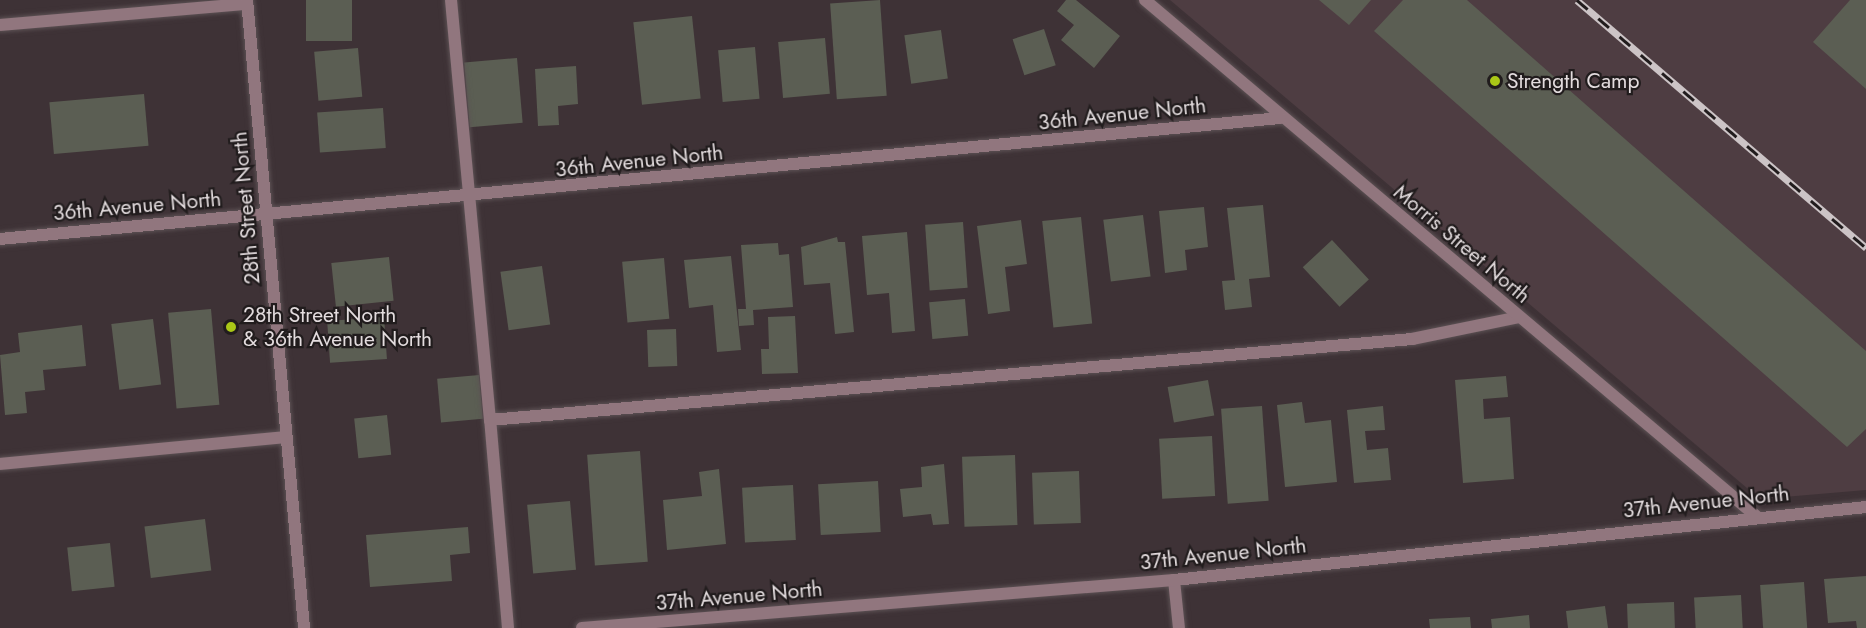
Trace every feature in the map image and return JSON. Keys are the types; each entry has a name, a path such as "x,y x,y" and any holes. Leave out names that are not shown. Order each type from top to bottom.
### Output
{"street":[{"path":"451,0 508,628"},
{"name":"Morris Street North","path":"1145,0 1280,118 1756,516"},
{"path":"0,26 247,2"},
{"name":"28th Street North","path":"247,2 304,628"},
{"name":"36th Avenue North","path":"0,239 1280,118"},
{"path":"490,420 1412,339 1519,317"},
{"path":"0,464 286,437"},
{"name":"37th Avenue North","path":"582,628 1174,580 1756,516 1866,507"},
{"path":"1174,580 1179,628"}],"shaded area":[{"path":"1170,0 1866,0 1866,490 1760,499"}],"building":[{"path":"306,0 352,0 352,41 306,41"},
{"path":"880,0 887,96 837,99 830,3"},
{"path":"1066,0 1076,0 1120,36 1094,68 1061,40 1074,25 1057,11"},
{"path":"1319,0 1371,0 1349,25"},
{"path":"1403,0 1467,0 1866,351 1866,429 1847,447 1374,31"},
{"path":"1850,0 1866,0 1866,89 1813,42"},
{"path":"692,16 701,99 642,105 633,22"},
{"path":"1044,29 1056,65 1024,75 1013,39"},
{"path":"941,30 948,79 911,84 904,35"},
{"path":"825,38 830,94 783,98 778,42"},
{"path":"755,47 760,99 723,102 718,50"},
{"path":"358,48 362,97 318,101 314,52"},
{"path":"517,58 523,123 470,127 464,63"},
{"path":"576,66 578,104 558,106 559,125 538,126 535,69"},
{"path":"144,94 149,146 54,154 49,102"},
{"path":"383,108 386,148 320,153 317,113"},
{"path":"1263,205 1270,277 1249,279 1252,307 1225,310 1222,281 1235,280 1227,208"},
{"path":"1204,207 1208,247 1185,250 1187,270 1165,273 1159,211"},
{"path":"1143,215 1151,277 1111,281 1103,220"},
{"path":"1081,217 1092,323 1053,327 1042,221"},
{"path":"1021,220 1027,264 1005,267 1010,311 988,314 977,226"},
{"path":"963,222 968,288 930,290 925,225"},
{"path":"907,232 915,331 892,333 889,293 867,295 862,236"},
{"path":"837,237 838,242 845,242 854,332 835,334 830,283 804,285 801,247"},
{"path":"1332,240 1369,279 1340,307 1303,267"},
{"path":"778,243 779,255 789,254 793,307 753,310 754,325 739,326 738,309 746,309 741,245"},
{"path":"731,256 741,350 717,352 713,305 689,308 684,260"},
{"path":"389,257 394,301 336,307 331,263"},
{"path":"664,258 669,319 627,322 622,262"},
{"path":"542,266 550,324 509,330 500,272"},
{"path":"965,299 968,336 932,339 929,302"},
{"path":"211,309 219,405 177,408 168,313"},
{"path":"795,316 798,373 762,374 761,349 769,349 768,317"},
{"path":"384,317 387,359 330,363 327,321"},
{"path":"153,319 161,385 119,390 111,324"},
{"path":"82,325 86,366 43,370 45,390 25,392 27,413 5,415 0,355 20,352 18,333"},
{"path":"676,329 677,366 648,367 647,330"},
{"path":"479,375 483,419 441,422 437,379"},
{"path":"1506,376 1508,397 1483,399 1484,419 1510,417 1514,479 1463,483 1455,380"},
{"path":"1208,380 1214,415 1174,423 1168,387"},
{"path":"1302,402 1305,423 1331,420 1337,482 1285,487 1277,405"},
{"path":"1262,406 1269,501 1228,504 1221,409"},
{"path":"1383,406 1385,430 1365,431 1367,450 1388,448 1391,480 1354,483 1347,410"},
{"path":"387,415 391,455 358,458 354,418"},
{"path":"1212,436 1215,496 1162,499 1159,439"},
{"path":"640,451 648,562 595,565 587,455"},
{"path":"1015,455 1017,525 964,527 962,457"},
{"path":"944,464 949,524 933,525 931,514 903,517 900,489 922,487 921,467"},
{"path":"719,469 726,544 667,550 663,500 702,496 699,472"},
{"path":"1079,471 1081,523 1034,525 1032,473"},
{"path":"878,481 881,532 821,535 818,484"},
{"path":"793,485 796,540 745,543 742,488"},
{"path":"570,501 576,570 533,573 527,505"},
{"path":"205,519 211,571 151,578 144,526"},
{"path":"468,527 470,553 450,555 452,581 370,587 366,535"},
{"path":"110,543 115,587 72,591 67,547"},
{"path":"1866,576 1866,628 1857,628 1856,621 1828,623 1824,579"},
{"path":"1804,582 1807,628 1763,628 1760,585"},
{"path":"1741,595 1743,628 1696,628 1694,597"},
{"path":"1674,602 1675,628 1628,628 1627,604"},
{"path":"1605,606 1608,628 1568,628 1566,611"},
{"path":"1529,615 1530,628 1492,628 1491,619"},
{"path":"1470,617 1471,628 1430,628 1429,619"}],"railway":[{"path":"1577,0 1866,248"}],"place":[{"name":"Strength Camp","path":"1495,81"},
{"name":"28th Street North & 36th Avenue North","path":"231,327"}]}
